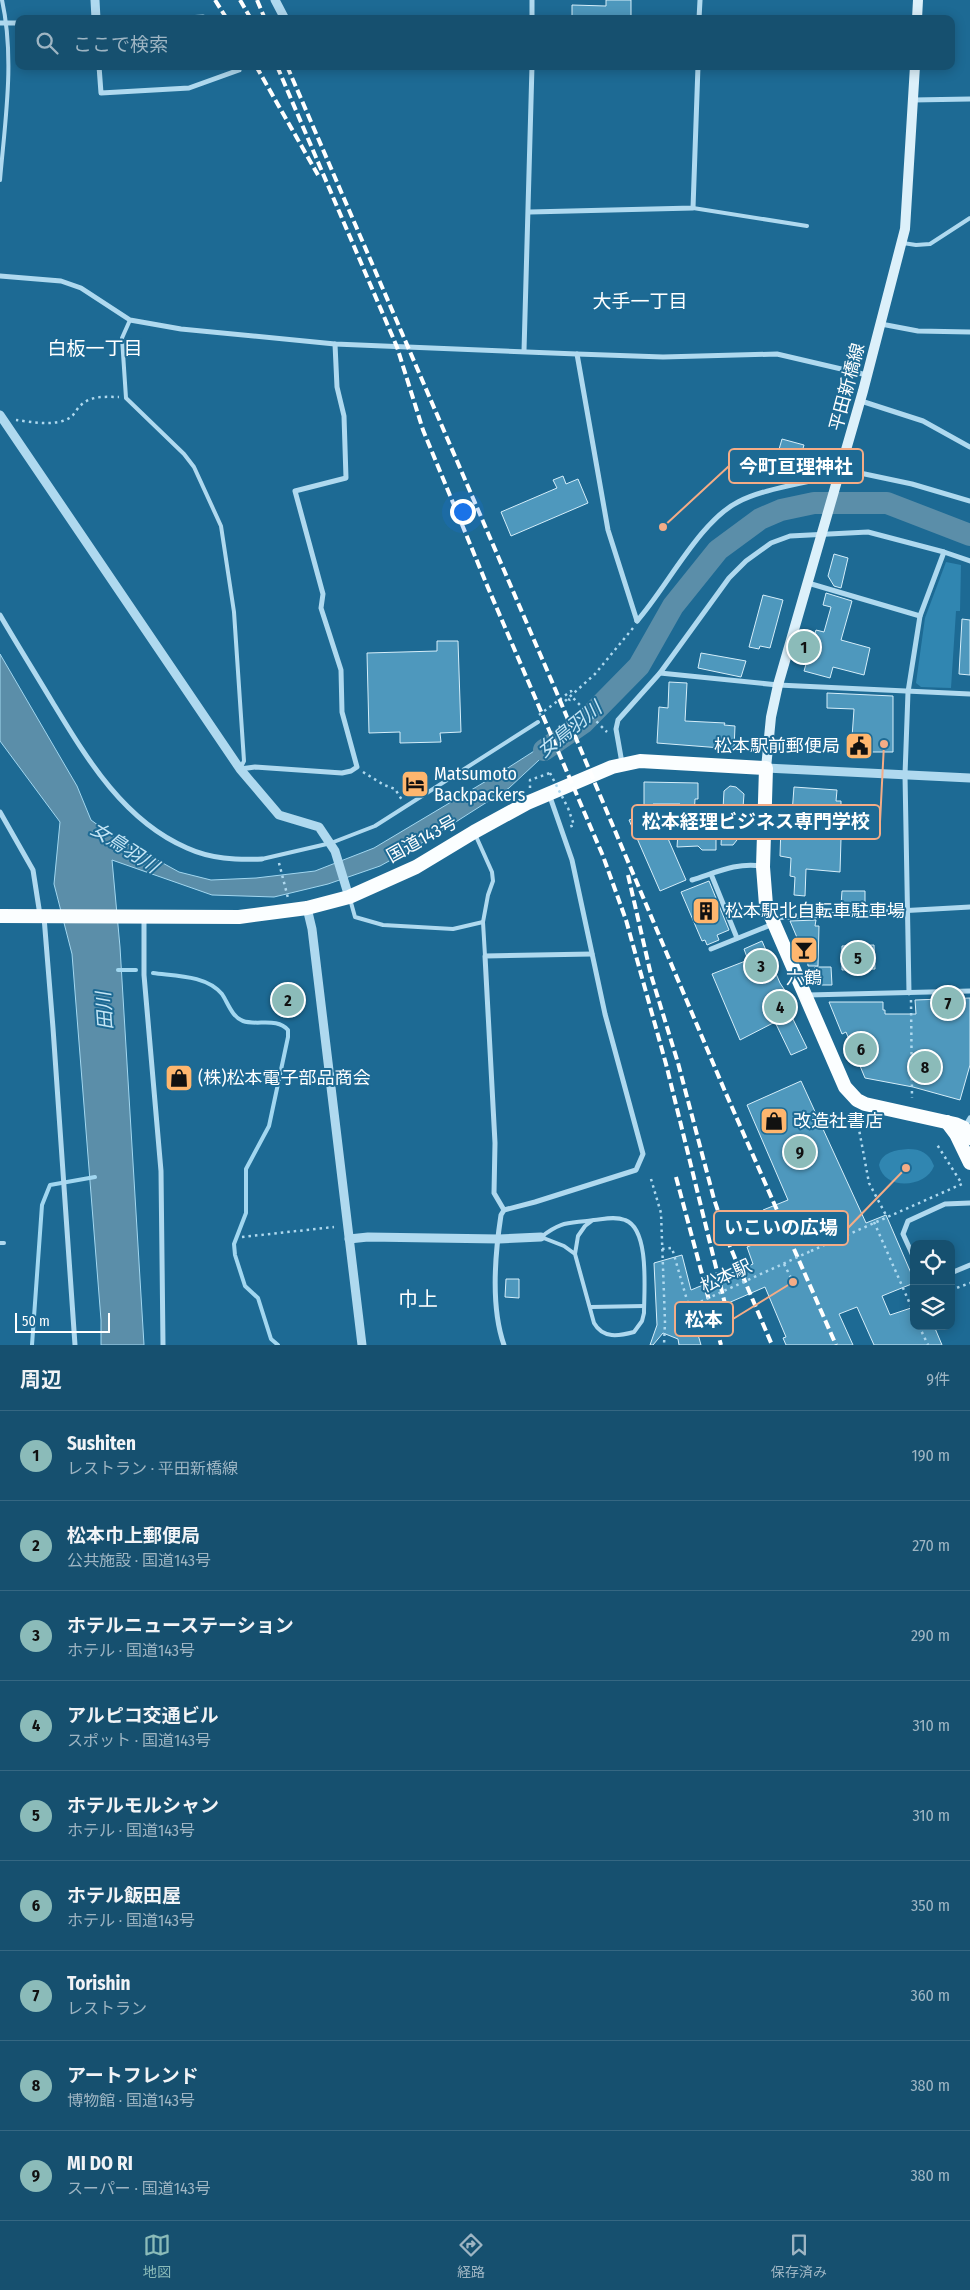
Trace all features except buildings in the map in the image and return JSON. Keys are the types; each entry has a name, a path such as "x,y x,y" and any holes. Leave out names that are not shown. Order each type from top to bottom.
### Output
{"highway":[{"name":"国道143号","path":"0,916 238,917 307,908 416,867 527,803 623,764 640,761 766,768"},
{"path":"766,768 764,893 772,921 845,1087 851,1096 865,1104 947,1122 965,1129 970,1163"}],"main road":[{"path":"917,15 918,0"},
{"name":"平田新橋線","path":"766,768 771,717 778,685 868,375 905,229 915,70"}],"street":[{"path":"95,0 96,15"},
{"path":"276,0 283,15"},
{"path":"532,0 532,15"},
{"path":"699,15 700,0"},
{"path":"0,23 15,23"},
{"path":"99,70 101,93 189,88 239,70"},
{"path":"524,352 530,212 532,70"},
{"path":"530,212 693,208 698,70"},
{"path":"913,100 970,99"},
{"path":"0,276 50,279 72,284 130,320 181,329 335,344 524,352 663,357 777,354 868,375"},
{"path":"881,324 918,331 970,332"},
{"path":"240,769 255,767 342,773 351,771 357,766 342,712 341,670 321,608 323,594 295,491 346,478 344,416 337,387 335,344"},
{"path":"577,354 608,530 637,621"},
{"path":"860,401 923,421 970,447"},
{"path":"3,418 240,769 279,815 319,827 333,847 348,891"},
{"path":"637,621 655,600 707,526 738,502 834,474 912,484 970,501"},
{"path":"623,764 616,729 618,720 660,673 729,578 746,561 771,543 790,536 868,532 944,552 970,561"},
{"path":"910,992 906,910 905,775 908,692 920,616 944,552"},
{"path":"808,582 920,616"},
{"path":"0,614 79,746 123,802 144,821 187,848 227,859 262,859"},
{"path":"660,673 778,685 970,694"},
{"path":"766,768 970,778"},
{"path":"504,1345 497,1312 501,1214 504,1210 636,1170 643,1154 605,1014 572,860 549,794"},
{"path":"0,812 33,870 43,917 54,1038 75,1345"},
{"path":"692,880 748,864 763,866"},
{"path":"711,874 737,938"},
{"path":"713,946 737,938 772,921 906,910 970,907"},
{"path":"307,908 313,939 362,1345"},
{"path":"141,917 144,975 161,1171 163,1345"},
{"path":"504,1210 494,1193 495,1143 485,956 592,954"},
{"path":"804,996 970,991"},
{"path":"910,1249 903,1234 908,1222 946,1204 970,1203"},
{"path":"349,1239 368,1237 499,1239 541,1237"},
{"path":"955,1271 970,1265"}],"lane":[{"path":"0,180 8,90 8,23 2,0"},
{"path":"693,208 806,226"},
{"path":"902,243 930,244 970,218"},
{"path":"130,320 122,338 126,398 184,454 194,467 221,526 234,612 244,761 240,769"},
{"path":"262,859 333,847 407,807 538,722"},
{"path":"474,832 492,872 493,881 488,895 483,922 485,956"},
{"path":"348,891 354,917 383,925 453,929 483,922"},
{"path":"541,1237 564,1223 593,1220 613,1218 623,1219 636,1228 642,1243 644,1306 642,1321 634,1332 609,1336 598,1330 575,1254 578,1236 585,1226 593,1220"},
{"path":"541,1237 564,1246 575,1254"},
{"path":"591,1307 644,1306"}],"path":[{"path":"3,418 36,423 58,422 70,417 82,404 92,398 126,398"},
{"path":"565,701 573,696 609,658 637,621"},
{"path":"538,722 536,717 571,692 607,732"},
{"path":"357,766 366,775 395,789 407,807"},
{"path":"530,788 530,780 550,773 568,808 574,826 569,827"},
{"path":"278,859 288,898"},
{"path":"910,992 912,1098"},
{"path":"859,1119 858,1124 869,1183 886,1217"},
{"name":"松本駅","path":"662,1248 672,1248 688,1307 962,1184 936,1143"},
{"path":"651,1179 661,1213 666,1339 664,1345"},
{"path":"874,1222 910,1301"},
{"path":"242,1236 334,1227"},
{"path":"784,1264 792,1282"},
{"path":"955,1289 970,1283"},
{"path":"922,1330 928,1345"}],"shaded area":[{"path":"946,562 961,565 960,611 956,611 951,688 921,687 916,683 925,618"},
{"path":"908,1149 921,1151 930,1158 934,1166 923,1179 905,1184 896,1183 882,1173 879,1165 886,1154"}],"water":[{"name":"田川","path":"0,654 77,786 91,820 110,834 179,872 211,880 256,878 315,871 374,848 503,771 581,721 509,788 429,839 380,866 328,884 274,897 212,895 112,860 120,947 144,1345 101,1345 101,1320 72,954 54,884 60,822 0,741"}],"waterway":[{"name":"女鳥羽川","path":"544,750 583,723 639,666 673,606 718,550 760,519 781,510 814,503 887,503 970,535"},
{"path":"118,970 136,970"},
{"path":"153,973 190,977 208,983 222,994 233,1013 239,1019 249,1022 278,1024 288,1030 269,1126 246,1169 246,1213 234,1244 235,1255 245,1286 258,1298 271,1339 278,1345"},
{"path":"32,1345 42,1205 50,1185 95,1177"}],"railway":[{"path":"215,0 224,15"},
{"path":"240,0 249,15"},
{"path":"257,0 263,15"},
{"path":"258,70 318,175"},
{"path":"279,70 397,347 423,430 489,590 603,856 626,920 666,1064 727,1312"},
{"path":"289,70 556,691 724,1089 836,1345"},
{"path":"628,875 651,975 678,1063 714,1199 729,1244 772,1345"},
{"path":"676,1177 721,1345"}],"place":[{"name":"今町亘理神社","path":"663,527"},
{"name":"Sushiten","path":"804,647"},
{"name":"松本経理ビジネス専門学校","path":"884,744"},
{"name":"松本駅前郵便局","path":"859,746"},
{"name":"Matsumoto Backpackers","path":"415,784"},
{"name":"松本駅北自転車駐車場","path":"706,911"},
{"name":"六鶴","path":"804,950"},
{"name":"ホテルモルシャン","path":"858,958"},
{"name":"ホテルニューステーション","path":"761,966"},
{"name":"松本巾上郵便局","path":"288,1000"},
{"name":"Torishin","path":"948,1003"},
{"name":"アルピコ交通ビル","path":"780,1007"},
{"name":"ホテル飯田屋","path":"861,1049"},
{"name":"アートフレンド","path":"925,1067"},
{"name":"(株)松本電子部品商会","path":"179,1078"},
{"name":"改造社書店","path":"774,1121"},
{"name":"MI DO RI","path":"800,1152"},
{"name":"いこいの広場","path":"906,1168"},
{"name":"松本","path":"793,1282"}],"district":[{"name":"大手一丁目","path":"640,301"},
{"name":"白板一丁目","path":"95,348"},
{"name":"巾上","path":"418,1299"}]}
